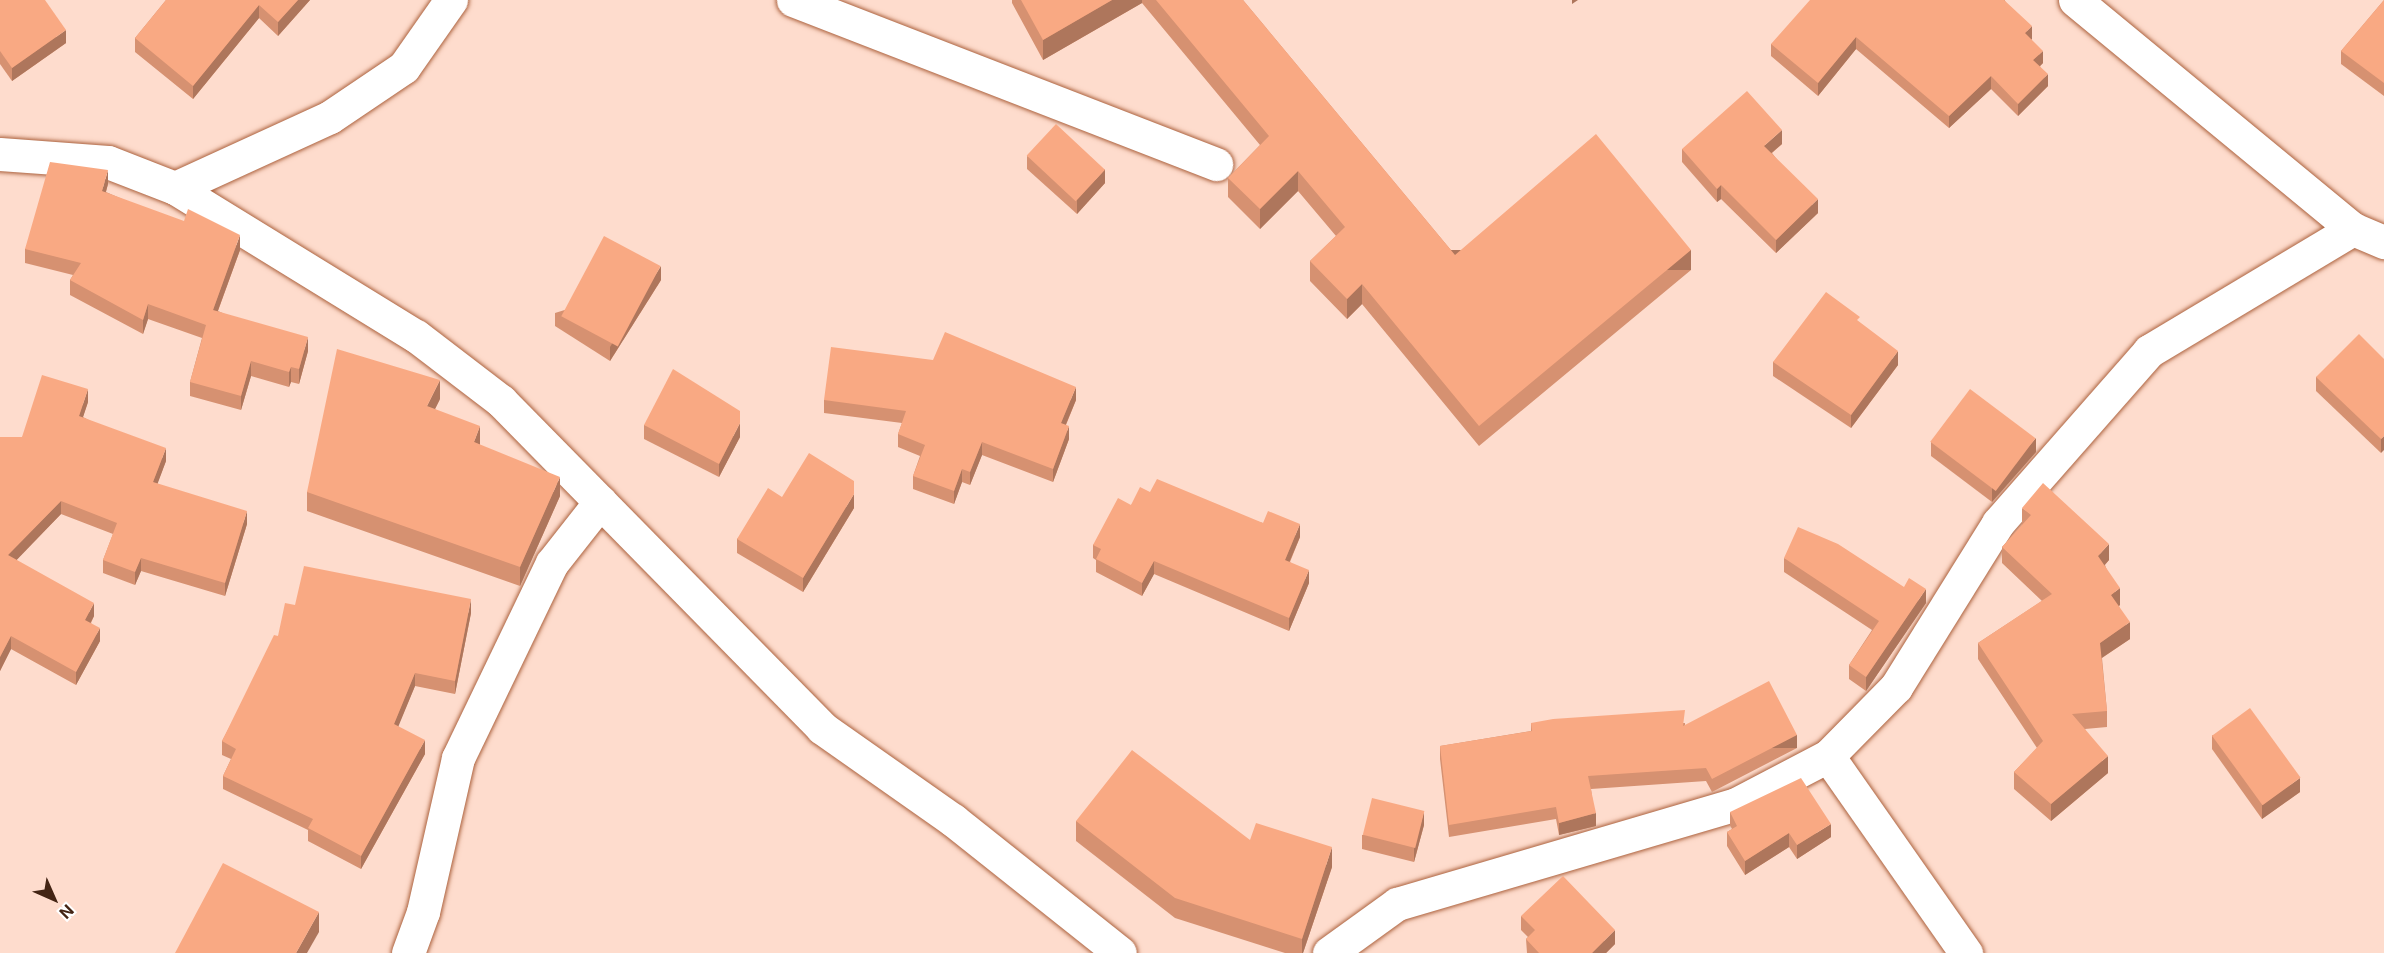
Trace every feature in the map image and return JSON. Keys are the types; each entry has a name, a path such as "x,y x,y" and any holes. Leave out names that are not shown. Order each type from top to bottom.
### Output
{"street":[{"path":"175,188 330,117 404,67 451,0"},
{"path":"793,0 1216,164"},
{"path":"2074,0 2353,229 2384,242"},
{"path":"0,154 108,162 175,188 416,336 501,401 822,728 953,819 1120,953"},
{"path":"1329,953 1397,904 1736,804 1828,756 1896,687 1998,523 2149,351 2353,229"},
{"path":"408,953 423,912 458,758 552,563 600,502"},
{"path":"1828,756 1966,953"}],"building":[{"path":"0,0 45,0 66,30 12,68 0,51"},
{"path":"166,0 298,0 278,22 259,5 193,86 135,38"},
{"path":"1021,0 1112,0 1043,40"},
{"path":"1156,0 1243,0 1455,255 1596,134 1691,250 1479,426 1362,284 1347,299 1310,261 1345,227 1298,171 1260,209 1228,178 1269,136"},
{"path":"1810,0 2004,0 2032,26 2025,33 2043,51 2033,60 2048,74 2018,104 1991,76 1949,116 1856,37 1818,83 1771,44"},
{"path":"2384,0 2384,83 2341,51"},
{"path":"1747,91 1782,130 1764,146 1818,199 1776,240 1721,185 1717,189 1682,149"},
{"path":"1056,124 1105,170 1076,201 1027,155"},
{"path":"50,162 108,170 102,191 184,221 188,209 240,235 213,310 308,337 299,369 291,367 289,372 251,361 241,396 190,382 206,325 148,304 143,320 70,280 81,263 25,249"},
{"path":"604,236 661,266 618,346 561,316"},
{"path":"1826,292 1860,317 1857,320 1898,351 1851,415 1773,362"},
{"path":"945,332 1076,387 1061,423 1069,426 1053,469 982,442 970,472 962,469 954,491 913,476 925,445 898,434 906,411 824,400 831,347 933,360"},
{"path":"2359,334 2384,359 2384,436 2381,439 2316,377"},
{"path":"337,349 440,380 427,406 480,426 474,442 560,477 520,567 307,492"},
{"path":"673,369 740,411 740,423 719,464 644,425"},
{"path":"42,375 88,389 79,416 166,448 153,482 247,511 225,583 141,558 135,572 103,560 117,523 61,501 8,555 94,603 85,620 100,628 76,672 11,636 0,657 0,437 22,437"},
{"path":"1970,389 2035,438 1996,491 1930,442"},
{"path":"809,453 854,481 854,494 803,578 737,539 768,488 782,497"},
{"path":"1157,479 1263,523 1268,511 1300,524 1285,560 1309,570 1289,618 1154,561 1142,583 1096,559 1101,549 1093,545 1118,498 1131,505 1140,487 1150,492"},
{"path":"2043,483 2109,544 2098,556 2120,588 2111,595 2130,622 2100,643 2107,711 2072,714 2108,756 2051,804 2014,772 2043,741 1978,643 2052,594 2002,547 2031,515 2022,508"},
{"path":"1798,527 1838,544 1904,587 1909,578 1926,589 1866,677 1849,665 1879,621 1784,558"},
{"path":"304,566 471,599 455,681 415,673 394,724 425,740 361,856 308,828 313,819 223,776 236,749 222,741 274,635 278,636 285,603 295,605"},
{"path":"1769,681 1797,735 1712,779 1706,768 1588,776 1596,813 1559,823 1556,807 1449,825 1440,746 1532,731 1531,723 1553,719 1685,710 1683,726"},
{"path":"2250,708 2301,778 2263,805 2212,736"},
{"path":"1132,750 1250,840 1256,823 1332,847 1302,939 1175,898 1076,821"},
{"path":"1801,778 1831,824 1797,845 1789,833 1745,861 1727,832 1737,826 1730,812"},
{"path":"1372,798 1424,811 1415,848 1363,835"},
{"path":"223,863 319,912 296,953 175,953"},
{"path":"1563,876 1615,930 1592,953 1539,953 1526,939 1535,930 1521,916"}]}
